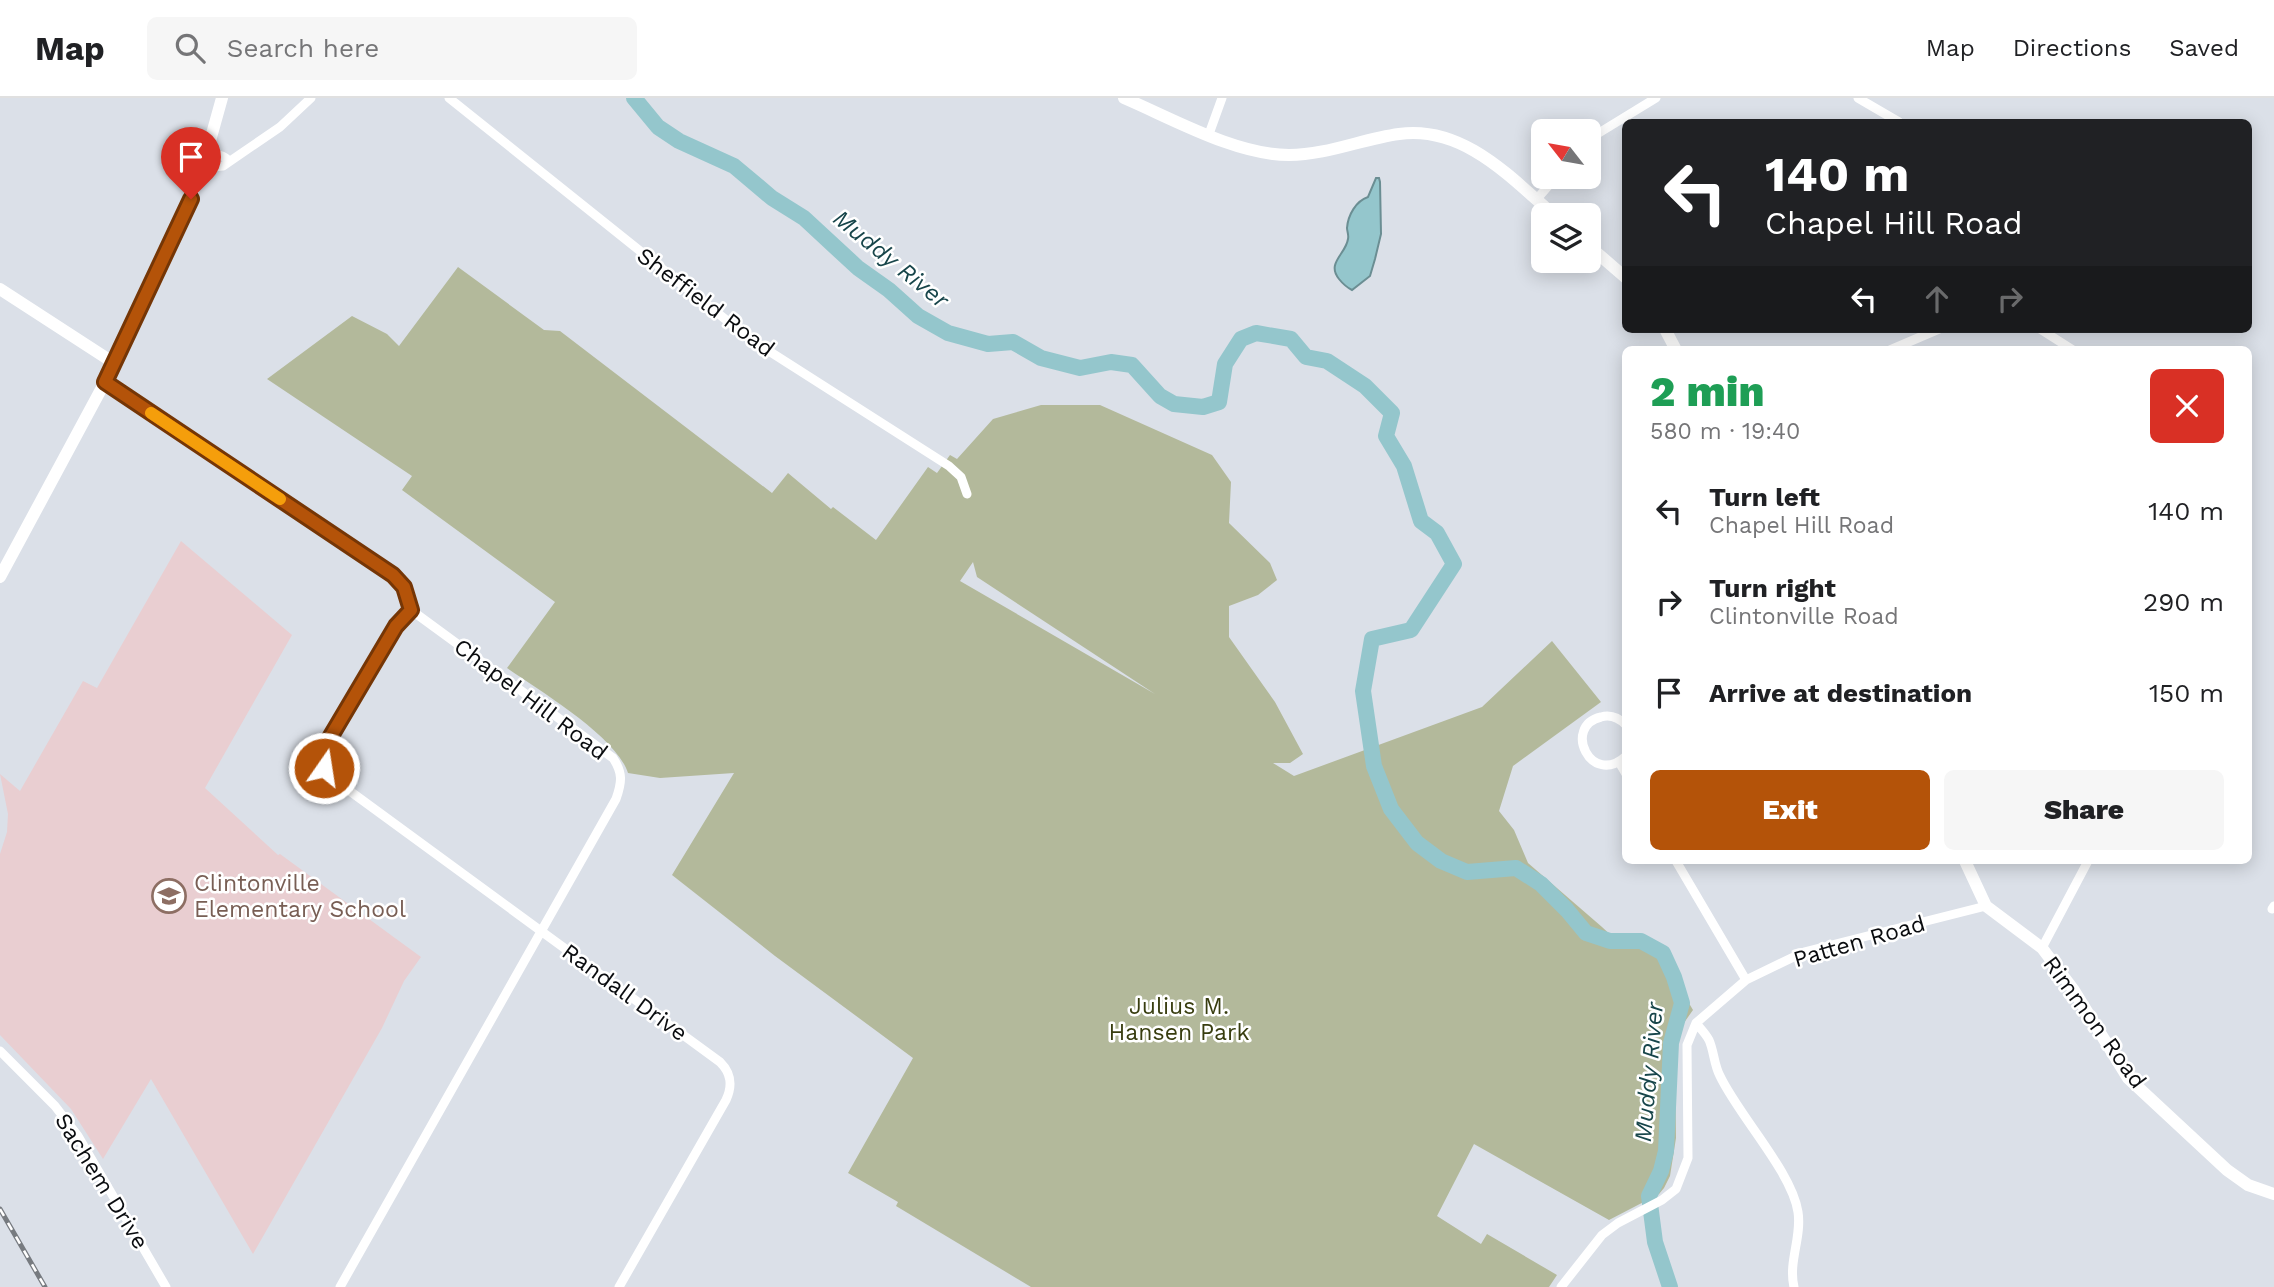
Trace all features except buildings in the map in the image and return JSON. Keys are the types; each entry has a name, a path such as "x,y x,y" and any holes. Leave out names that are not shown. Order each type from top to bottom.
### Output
{"street":[{"path":"0,577 105,382 158,272 191,199 222,98"},
{"path":"205,159 213,155 228,160 256,145 311,98"},
{"name":"Sheffield Road","path":"449,98 750,340 949,466 961,477 967,494"},
{"path":"1124,98 1235,145 1288,155 1316,153 1399,134 1423,133 1448,138 1472,148 1539,203"},
{"path":"1209,134 1222,98"},
{"path":"1601,132 1656,98"},
{"path":"1858,98 1894,119"},
{"path":"1535,200 1545,189"},
{"path":"1601,256 1622,275"},
{"path":"0,289 114,363"},
{"path":"1899,346 1930,333"},
{"path":"2046,333 2067,346"},
{"name":"Chapel Hill Road","path":"105,382 393,575 404,587 411,610 613,758 621,770 622,783 616,799 340,1287"},
{"name":"Randall Drive","path":"411,610 396,626 328,741 323,755 324,768 332,778 720,1062 726,1068 731,1081 726,1100 619,1287"},
{"path":"1622,723 1613,717 1597,718 1585,728 1582,736 1582,744 1589,758 1603,765 1622,759"},
{"path":"1678,864 1746,980"},
{"name":"Rimmon Road","path":"1966,864 1986,906 2042,948 2073,989 2128,1078 2227,1170 2248,1185 2274,1194"},
{"path":"2042,948 2086,864"},
{"name":"Patten Road","path":"1696,1023 1746,980 1804,952 1986,906"},
{"path":"1561,1287 1602,1235 1676,1189 1688,1158 1687,1045 1696,1023 1709,1039 1718,1073 1734,1102 1788,1183 1798,1211 1798,1233 1791,1276 1794,1287"},
{"name":"Sachem Drive","path":"0,1051 55,1106 78,1136 166,1287"}],"shaded area":[{"name":"Clintonville Elementary School","path":"181,541 292,635 205,788 278,855 421,957 404,981 382,1028 253,1254 151,1079 103,1159 71,1109 0,1035 0,854 7,832 8,814 0,774 20,791 83,681 97,688"}],"green space":[{"name":"Julius M. Hansen Park","path":"458,267 544,330 560,331 772,493 788,473 831,509 833,507 876,540 928,467 937,473 950,455 957,459 993,419 1041,405 1100,405 1212,455 1231,482 1229,523 1270,563 1277,580 1258,595 1229,606 1229,637 1275,702 1303,754 1290,763 1273,763 1294,776 1482,707 1552,641 1601,702 1513,766 1499,811 1514,830 1528,863 1616,940 1655,946 1693,1010 1681,1027 1677,1040 1676,1138 1670,1176 1664,1188 1659,1194 1609,1220 1474,1144 1437,1216 1481,1244 1487,1234 1557,1275 1549,1287 1031,1287 896,1206 898,1202 848,1173 913,1058 775,956 672,875 734,773 660,778 628,773 609,744 593,730 507,668 555,602 402,490 412,476 267,379 352,316 387,334 399,346","holes":["973,562 977,577 1155,694 960,581"]}],"water":[{"path":"1376,178 1379,178 1380,182 1381,234 1370,276 1352,290 1339,279 1336,263 1347,244 1347,228 1351,214 1356,205 1368,197"}],"waterway":[{"name":"Muddy River","path":"634,98 658,127 679,141 734,166 772,198 804,218 858,268 889,290 918,316 948,333 988,344 1013,342 1041,358 1080,368 1111,362 1132,365 1160,396 1174,404 1203,407 1219,402 1225,364 1241,339 1256,333 1291,339 1306,357 1327,361 1365,386 1392,413 1386,436 1404,466 1421,521 1437,533 1454,564 1411,630 1372,639 1363,691 1374,766 1391,809 1417,843 1441,861 1467,872 1516,868 1541,884 1586,933 1610,941 1641,941 1663,953 1682,1003 1671,1043 1666,1151 1661,1171 1649,1196 1655,1242 1670,1287"}],"railway":[{"path":"0,1209 45,1287"}],"slow traffic":[{"path":"151,413 280,499"}],"place":[{"name":"Clintonville Elementary School","path":"169,896"}],"route":[{"path":"191,199 105,382 393,575 404,587 411,610 396,626 328,741 323,755 324,768"}]}
